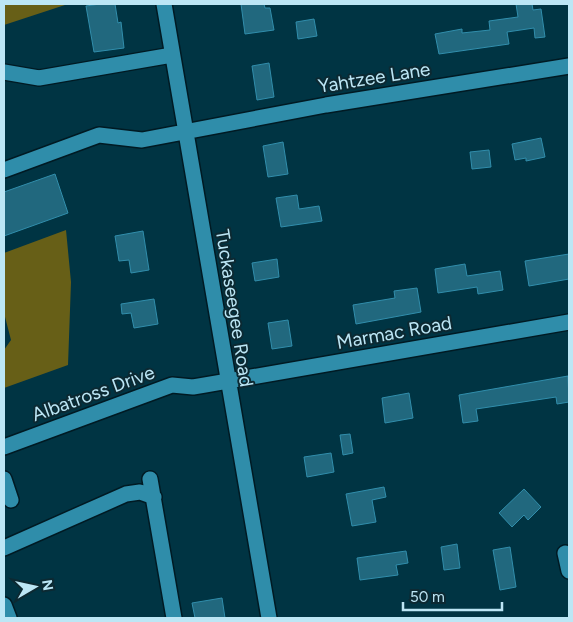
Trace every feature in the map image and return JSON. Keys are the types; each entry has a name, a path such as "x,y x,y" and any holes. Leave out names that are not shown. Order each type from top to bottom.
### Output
{"street":[{"name":"Tuckaseegee Road","path":"164,4 269,618"},
{"path":"4,72 39,78 172,55"},
{"name":"Yahtzee Lane","path":"4,170 99,135 142,140 326,105 569,66"},
{"name":"Marmac Road","path":"227,380 569,322"},
{"name":"Albatross Drive","path":"4,447 172,385 193,386 227,380"},
{"path":"4,479 11,500"},
{"path":"150,479 174,618"},
{"path":"4,548 126,494 140,492 154,496"},
{"path":"565,553 569,571"},
{"path":"4,605 9,618"}],"shaded area":[{"path":"4,4 68,4 4,25"},
{"path":"66,230 71,282 68,365 4,388 4,350 11,340 4,313 4,253"}],"building":[{"path":"115,4 118,23 121,22 124,48 94,52 86,6"},
{"path":"241,4 264,4 265,8 270,8 274,30 245,34"},
{"path":"516,4 532,4 533,10 541,9 545,37 535,38 534,28 507,32 509,44 439,54 435,34 462,29 462,33 490,30 489,21 518,17"},
{"path":"314,19 317,36 298,39 296,22"},
{"path":"269,63 274,97 257,100 252,66"},
{"path":"541,138 545,157 526,161 526,158 515,160 512,144"},
{"path":"283,142 288,174 268,177 263,146"},
{"path":"489,150 491,167 472,169 470,152"},
{"path":"55,174 68,213 4,236 4,192"},
{"path":"297,195 299,209 319,206 322,221 281,227 276,198"},
{"path":"143,231 149,270 131,273 129,260 119,261 115,236"},
{"path":"569,254 569,279 529,286 525,261"},
{"path":"277,259 279,277 255,281 252,263"},
{"path":"465,264 467,276 500,271 503,290 478,294 477,287 438,293 435,269"},
{"path":"417,288 421,312 356,324 353,305 395,298 394,291"},
{"path":"154,299 158,324 134,328 131,313 122,314 121,304"},
{"path":"288,320 292,346 272,349 268,323"},
{"path":"568,376 569,402 557,404 556,397 476,409 478,421 463,423 459,395"},
{"path":"409,393 413,418 385,423 382,398"},
{"path":"350,434 353,453 343,455 340,435"},
{"path":"331,453 334,472 307,477 304,457"},
{"path":"384,487 386,497 372,500 376,522 352,526 346,494"},
{"path":"524,489 541,507 528,520 524,515 512,527 499,513"},
{"path":"457,544 460,568 444,570 441,547"},
{"path":"510,547 516,587 500,590 493,550"},
{"path":"406,551 408,563 396,565 398,575 360,580 357,558"},
{"path":"222,598 225,618 195,618 192,603"}]}
